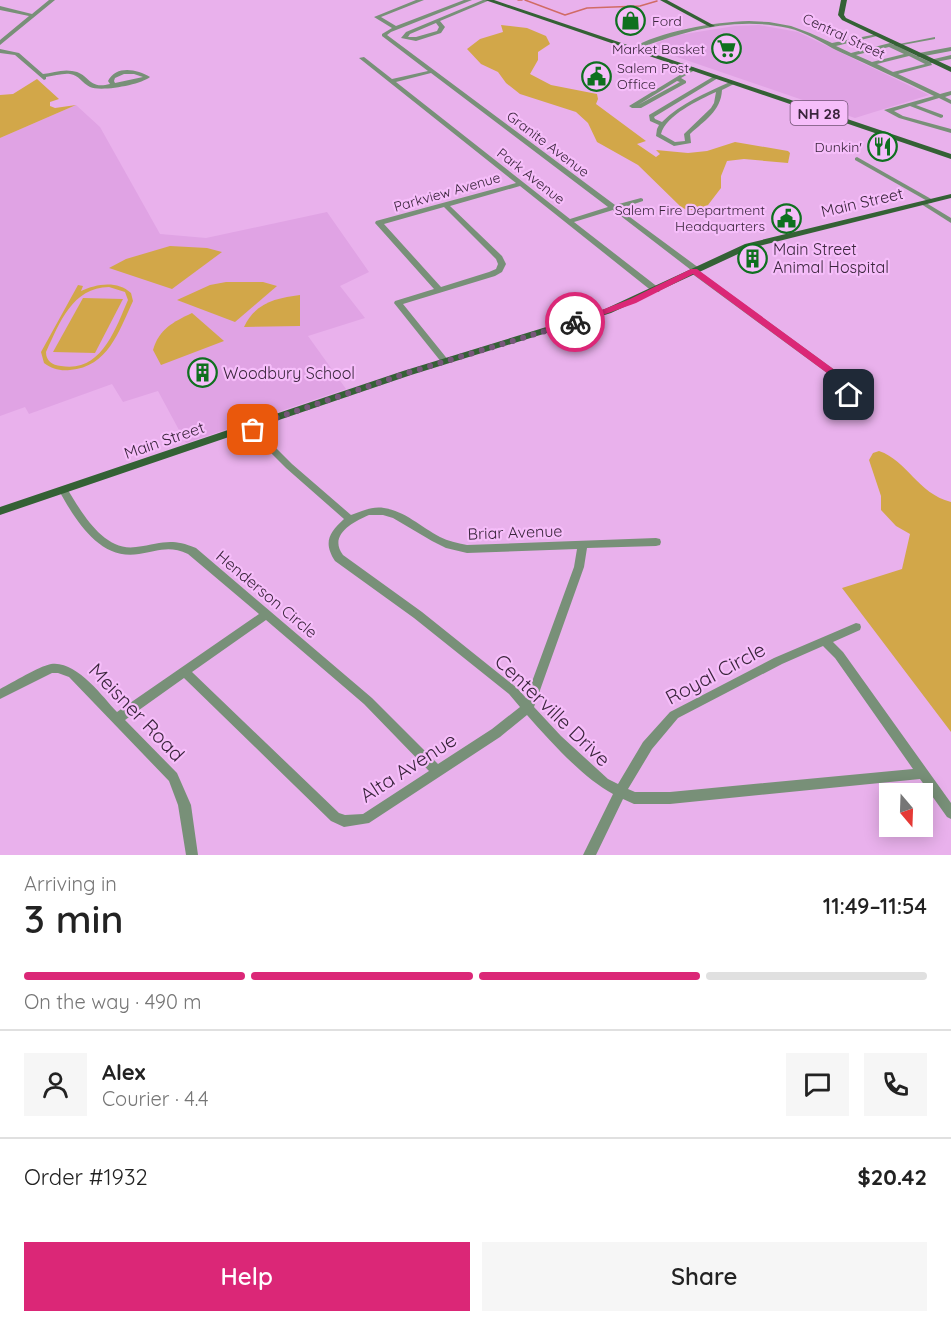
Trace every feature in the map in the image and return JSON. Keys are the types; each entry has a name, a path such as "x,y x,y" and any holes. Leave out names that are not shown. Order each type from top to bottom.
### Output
{"main road":[{"name":"NH 28","path":"487,0 951,157"},
{"path":"663,0 713,25"},
{"path":"669,0 713,25"},
{"path":"844,0 842,18 931,63 951,70"},
{"name":"Main Street","path":"0,511 444,361 595,315 656,290 748,246 951,196"}],"street":[{"path":"0,43 52,0"},
{"path":"421,0 377,17 395,28 469,0"},
{"path":"437,21 442,27 440,32 413,40 404,38 408,33 487,0"},
{"path":"454,6 463,9"},
{"path":"0,8 32,15"},
{"name":"Central Street","path":"631,48 663,32 747,23 781,26 807,33 951,102"},
{"name":"Granite Avenue","path":"395,28 384,34 385,37 848,384"},
{"path":"836,46 876,35"},
{"path":"853,54 908,40 933,38"},
{"path":"895,43 910,54 931,63"},
{"path":"919,55 951,49"},
{"path":"0,51 17,54 43,77 73,73 80,75 91,86 101,88 142,80 147,77 135,72 120,73 112,79 114,85"},
{"path":"873,64 910,54"},
{"path":"894,74 951,57"},
{"name":"Park Avenue","path":"362,58 656,290"},
{"path":"678,79 684,82 639,107 632,106 693,69"},
{"path":"391,81 430,72"},
{"path":"662,124 651,117 716,78"},
{"path":"718,89 720,99 707,116 688,133 690,140 688,143 674,144 660,138 658,131 662,124 694,100 718,89 732,83"},
{"path":"889,110 951,93"},
{"path":"889,110 917,105 938,96"},
{"path":"917,105 941,117"},
{"path":"665,108 679,113"},
{"path":"889,110 926,124 951,130"},
{"path":"926,124 951,113"},
{"path":"857,159 927,202 951,221"},
{"name":"Parkview Avenue","path":"439,290 379,223 521,183"},
{"path":"569,221 641,200"},
{"path":"444,361 397,304 492,274 499,270 502,264 499,258 445,205"},
{"path":"250,427 289,466 350,519"},
{"name":"Henderson Circle","path":"63,489 87,524 113,550 129,552 163,544 179,545 192,551 368,700 438,772"},
{"name":"Briar Avenue","path":"350,519 372,510 386,511 404,518 439,543 461,549 656,542"},
{"name":"Centerville Drive","path":"350,519 333,539 332,549 339,558 443,635 516,694 590,772 622,793 640,798 670,798 922,773"},
{"path":"528,708 579,567 583,545"},
{"path":"118,718 266,615"},
{"name":"Royal Circle","path":"589,855 641,754 661,727 674,715 759,670 856,627"},
{"path":"825,641 839,655 951,813"},
{"name":"Meisner Road","path":"0,694 40,672 59,668 73,674 168,770 177,784 185,808 192,855"},
{"name":"Alta Avenue","path":"185,672 321,805 335,817 344,821 365,819 496,733 528,708"}],"shaded area":[{"path":"501,25 527,28 546,36 550,44 538,52 538,60 530,74 551,85 597,94 596,104 646,141 637,144 656,157 660,154 656,150 688,153 707,151 735,142 788,151 790,153 788,163 744,159 727,161 721,176 721,188 708,205 695,210 687,210 681,207 638,165 597,142 588,123 576,112 520,94 506,83 498,72 481,64 467,49 480,39 503,32"},
{"path":"759,25 798,32 929,95 855,118 648,47 672,36 735,26"},
{"path":"37,79 59,99 50,102 50,106 55,108 76,105 0,138 0,95 13,94"},
{"path":"76,105 100,127 160,234 206,238 327,212 369,272 340,286 365,318 308,336 346,389 186,443 158,391 123,402 112,384 29,414 25,407 0,416 0,138"},
{"path":"170,246 207,248 222,252 172,289 109,268 126,259"},
{"path":"226,282 263,282 277,286 235,322 177,300 210,285"},
{"path":"106,284 119,286 131,293 133,301 117,335 103,355 94,362 70,370 59,370 44,363 41,352 78,285 83,286 81,291","holes":["109,287 125,292 128,300 118,324 105,347 96,356 87,363 75,366 52,364 48,360 46,352 51,341 62,319 76,300 96,289"]},
{"path":"300,295 300,326 244,327 254,312 267,303"},
{"path":"83,298 123,299 95,353 53,352"},
{"path":"192,313 224,341 161,365 153,350 159,337 173,323"},
{"path":"879,451 898,462 929,492 951,502 951,732 842,588 902,569 910,534 896,526 881,510 881,496 869,460 873,453"}],"waterway":[{"path":"525,0 565,15 587,8 640,6 657,1"}],"way so far":[{"path":"253,430 250,427 407,373 575,322"}],"place":[{"name":"Ford","path":"631,21"},
{"name":"Market Basket","path":"726,49"},
{"name":"Salem Post Office","path":"596,76"},
{"name":"Dunkin'","path":"883,147"},
{"name":"Salem Fire Department Headquarters","path":"786,218"},
{"name":"Main Street Animal Hospital","path":"752,258"},
{"name":"Woodbury School","path":"202,373"}],"route":[{"path":"575,322 633,301 694,271 855,389 856,393 849,395"}]}
